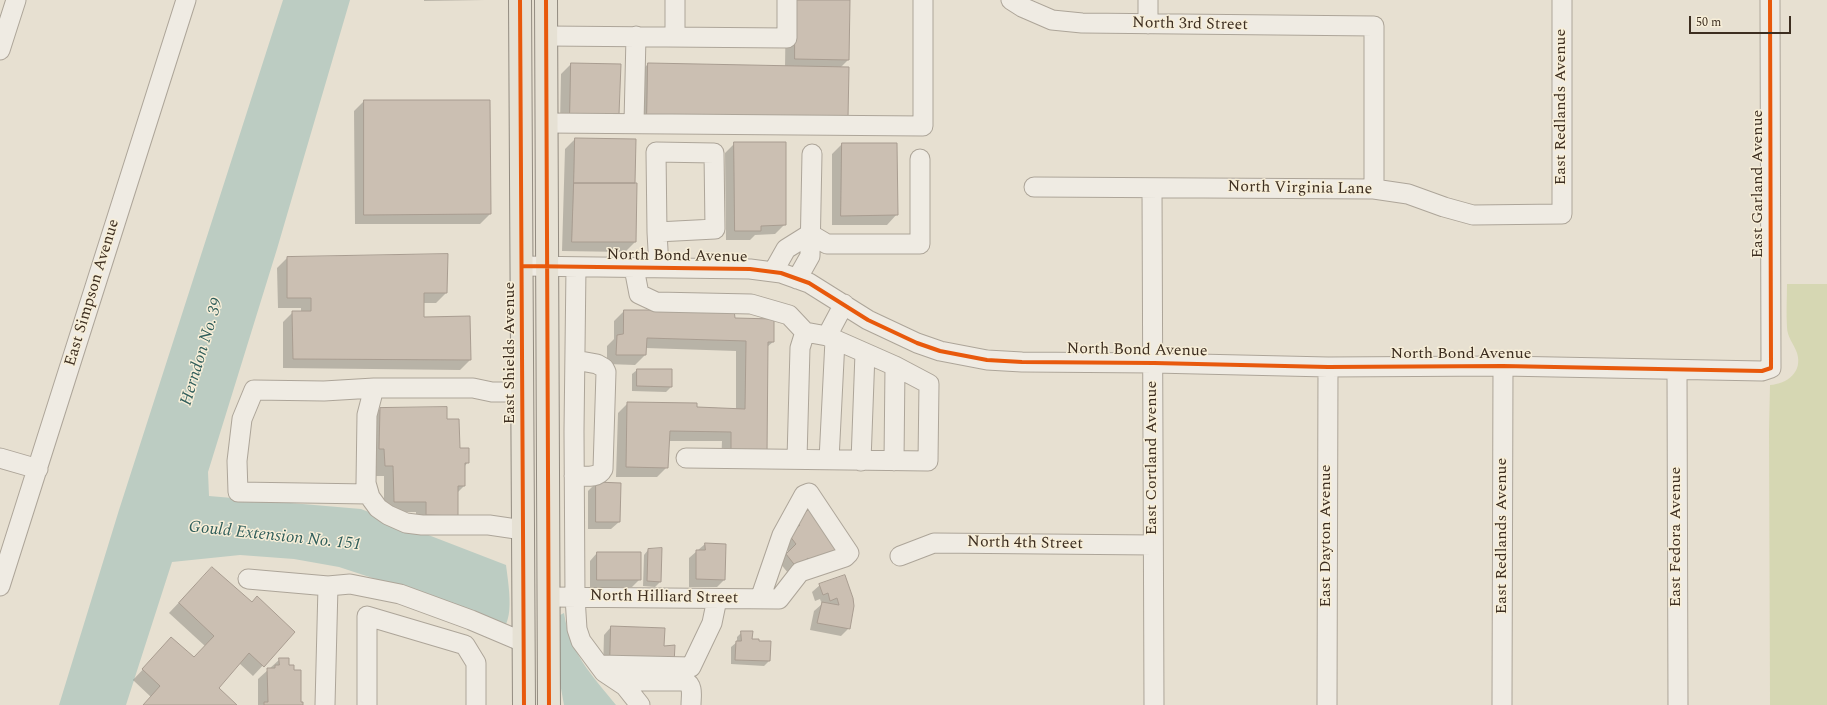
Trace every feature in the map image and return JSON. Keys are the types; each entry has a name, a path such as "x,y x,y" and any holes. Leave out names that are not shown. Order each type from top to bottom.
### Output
{"main road":[{"name":"East Shields Avenue","path":"520,0 524,705"},
{"path":"546,0 549,705"},
{"path":"523,530 535,540 535,578 542,593 549,597"},
{"path":"523,642 531,646 535,655 536,705"}],"street":[{"path":"0,50 16,0"},
{"name":"East Simpson Avenue","path":"0,586 186,0"},
{"path":"675,0 675,37"},
{"path":"546,36 787,38 787,0"},
{"path":"546,122 923,126 923,0"},
{"name":"North 3rd Street","path":"1011,0 1022,7 1052,20 1082,23 1374,26 1374,189"},
{"path":"1148,0 1148,24"},
{"name":"East Redlands Avenue","path":"1562,0 1562,214"},
{"name":"East Garland Avenue","path":"1770,0 1771,368"},
{"path":"634,123 636,36"},
{"path":"657,232 715,229 714,153 656,152 657,232 659,268"},
{"path":"797,279 810,256 812,154"},
{"path":"810,234 828,244 920,244 920,159"},
{"name":"North Virginia Lane","path":"1034,188 1374,189 1408,194 1444,207 1473,214 1562,214"},
{"name":"East Cortland Avenue","path":"1152,188 1154,362 1154,705"},
{"path":"773,272 786,249 810,234"},
{"name":"North Bond Avenue","path":"522,266 750,269 773,272 809,283 868,320 917,343 940,351 988,360 1022,362 1154,362 1328,367 1503,366 1762,371 1771,368"},
{"path":"576,267 574,476 575,615 581,641 604,672 625,686 640,705"},
{"path":"634,268 639,294 656,302 751,304 789,315 805,332 831,338 900,368 929,384 928,462 686,458"},
{"path":"829,460 831,338 844,304"},
{"path":"797,460 800,348 805,332"},
{"path":"894,461 900,368 917,343"},
{"path":"861,461 865,353"},
{"path":"574,476 598,475 603,469 606,372 602,366 597,364 575,360"},
{"name":"East Redlands Avenue","path":"1502,705 1503,366"},
{"name":"East Dayton Avenue","path":"1327,705 1328,367"},
{"name":"East Fedora Avenue","path":"1677,370 1678,705"},
{"path":"369,494 238,492 237,462 242,419 254,390 324,391 374,388 473,388 492,392 523,392"},
{"path":"374,388 367,415 366,483 369,494 378,508 388,515 406,523 422,525 489,525 523,530"},
{"path":"0,458 38,469"},
{"name":"North Hilliard Street","path":"549,597 779,600 800,572 844,557 849,552 809,493 804,495 782,535 760,599"},
{"name":"North 4th Street","path":"900,556 934,543 1153,545"},
{"path":"248,579 328,586 350,584 400,594 471,620 523,642"},
{"path":"325,705 328,586"},
{"path":"599,665 691,667 712,623 717,599"},
{"path":"367,705 367,616 465,645 476,663 476,705"},
{"path":"465,645 484,626"},
{"path":"625,686 636,681 685,681 690,683 691,705"}],"green space":[{"path":"1787,284 1827,284 1827,705 1770,705 1770,385 1788,379 1796,371 1798,366 1797,353 1787,331"}],"water":[{"path":"283,0 350,0 277,249 208,472 209,496 361,509 506,565 510,603 508,618 506,624 476,612 339,567 294,559 240,555 172,562 126,705 59,705 119,510"},
{"path":"564,613 571,640 576,652 590,673 616,705 564,705 560,683 558,616"}],"building":[{"path":"795,0 850,0 849,60 795,59"},
{"path":"571,63 621,64 619,114 570,114"},
{"path":"648,63 849,67 848,118 647,115"},
{"path":"364,100 490,100 491,214 364,215"},
{"path":"575,138 636,139 635,183 574,183"},
{"path":"734,142 786,142 786,225 761,226 761,231 735,231"},
{"path":"842,143 897,143 898,215 841,216"},
{"path":"574,183 637,183 636,242 572,242"},
{"path":"448,254 447,293 424,293 424,317 470,316 471,360 293,359 292,311 311,311 311,298 287,298 287,257"},
{"path":"624,310 734,310 735,318 774,319 774,342 768,342 767,455 731,455 731,432 670,431 668,468 626,467 627,402 697,403 697,407 745,409 746,341 647,338 646,355 616,355 617,335 623,334"},
{"path":"637,369 672,369 672,387 637,386"},
{"path":"447,407 447,419 459,419 460,448 469,448 469,463 465,463 465,486 458,486 458,516 426,515 426,502 394,502 393,466 385,466 384,449 379,449 380,408"},
{"path":"596,482 621,483 620,522 596,522"},
{"path":"810,509 842,547 813,564 808,558 797,568 786,554 796,544 789,535 800,525 796,521"},
{"path":"705,543 726,544 725,580 696,579 696,550 705,550"},
{"path":"662,548 661,582 647,581 648,549"},
{"path":"597,552 641,552 641,580 597,580"},
{"path":"212,567 252,602 257,596 295,632 264,667 249,653 219,688 237,705 143,705 160,686 142,669 171,637 194,657 214,636 179,603"},
{"path":"845,575 853,598 854,606 850,629 817,623 822,602 839,605 837,598 830,601 828,593 823,595 819,584"},
{"path":"611,626 665,628 664,646 675,645 674,664 610,662"},
{"path":"741,631 753,631 752,639 759,639 759,641 771,641 770,661 735,660 736,641 741,641"},
{"path":"279,658 289,658 289,665 294,665 294,670 301,670 301,702 303,702 303,705 264,705 264,702 268,702 267,668 275,668 275,665 279,665"}],"cycle path":[{"path":"520,0 524,705"},
{"path":"546,0 549,705"},
{"path":"522,266 750,269 781,273 809,283 868,320 917,343 940,351 987,360 1022,362 1328,367 1503,366 1762,371 1771,368 1770,0"}],"water label":[{"name":"Herndon No. 39","path":"203,352"},
{"name":"Gould Extension No. 151","path":"275,537"}]}
